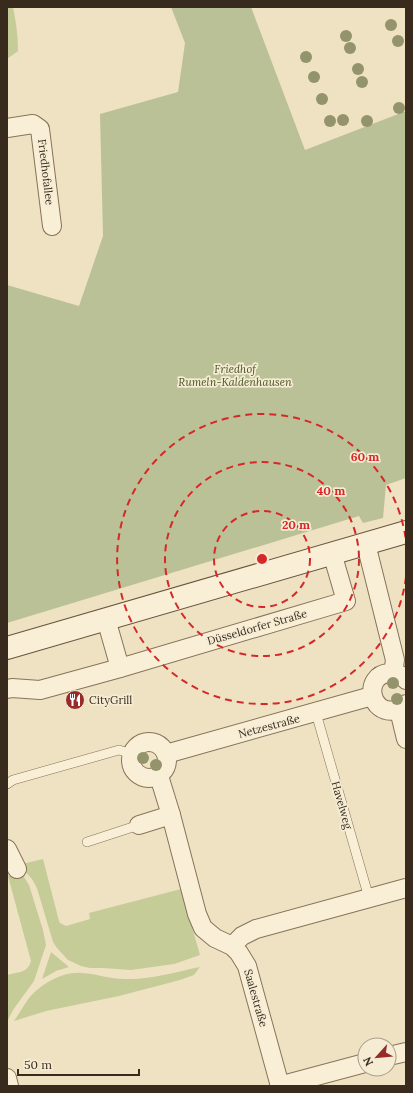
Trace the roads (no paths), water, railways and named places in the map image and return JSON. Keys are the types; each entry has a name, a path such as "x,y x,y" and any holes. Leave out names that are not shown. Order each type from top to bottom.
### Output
{"main road":[{"path":"7,648 406,532"}],"street":[{"name":"Friedhofallee","path":"7,128 33,124 40,129 52,226"},
{"path":"366,544 400,676 387,673 381,675 373,684 372,696 375,702 386,710 392,711 402,707 406,739"},
{"name":"Düsseldorfer Straße","path":"7,689 40,690 120,668 346,601 332,553"},
{"path":"106,619 120,668"},
{"name":"Netzestraße","path":"166,754 372,696"},
{"path":"149,742 156,744 162,748 166,754 167,762 165,770 158,776 150,779 140,776 134,771 131,761 132,754 134,749 140,745 149,742"},
{"name":"Saalestraße","path":"158,776 171,815 197,914 203,928 215,938 232,946 240,953 247,966 280,1086"},
{"path":"139,825 171,815"},
{"path":"7,849 17,869"},
{"path":"232,946 242,936 256,929 406,888"},
{"path":"280,1086 357,1065"},
{"path":"7,1078 9,1086"}],"lane":[{"name":"Havelweg","path":"316,713 369,898"},
{"path":"7,784 13,780 119,750 132,754"},
{"path":"87,842 139,825"}],"place":[{"name":"CityGrill","path":"75,700"}],"park label":[{"name":"Friedhof Rumeln-Kaldenhausen","path":"235,375"}]}
